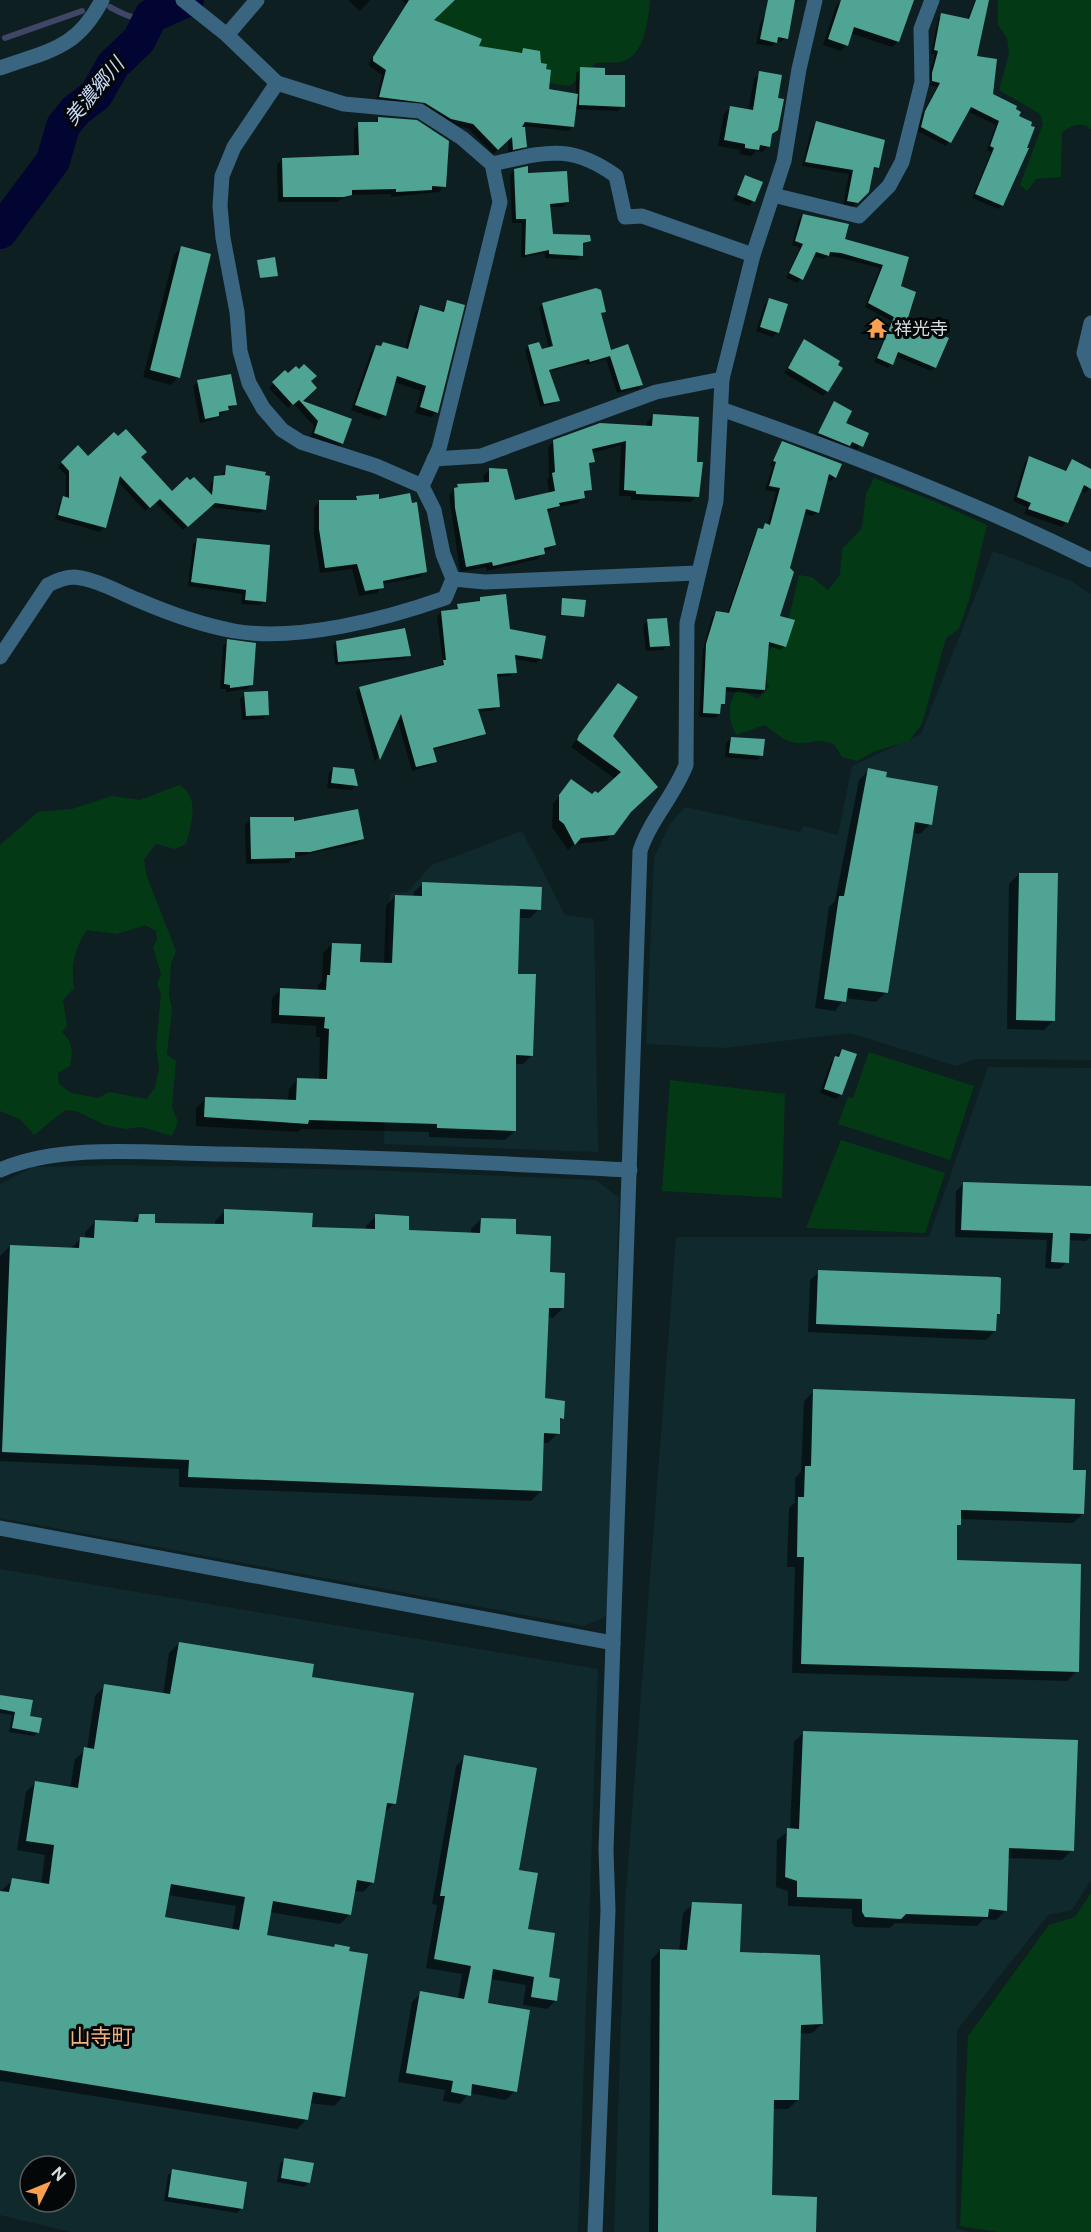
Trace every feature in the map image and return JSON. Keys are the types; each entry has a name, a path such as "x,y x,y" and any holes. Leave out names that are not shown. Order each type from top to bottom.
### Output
{"street":[{"path":"0,68 69,42 89,24 102,0"},
{"path":"183,0 227,35 277,83 344,104 420,111 462,138 492,164 500,202 434,459 422,486"},
{"path":"227,35 257,0"},
{"path":"595,2232 608,1910 606,1850 640,851 651,827 679,783 686,765 687,623 697,573 716,501 722,379 753,255 784,161 799,69 815,0"},
{"path":"773,195 859,216 888,186 902,162 922,82 921,29 932,0"},
{"path":"0,657 48,585 60,579 72,577 90,580 164,611 235,631 302,633 426,605 445,598 453,579 443,554 434,510 422,486 376,466 301,442 282,430 263,408 249,383 240,351 237,312 223,238 220,206 222,176 234,147 277,83"},
{"path":"492,164 555,151 597,163 616,176 625,218 642,216 753,255"},
{"path":"1091,323 1084,353 1091,371"},
{"path":"434,459 481,456 656,392 722,379"},
{"path":"721,409 864,462 1053,541 1091,560"},
{"path":"453,579 485,582 697,573"},
{"path":"0,1170 43,1157 127,1152 360,1156 630,1170"},
{"path":"0,1528 613,1643"}],"shaded area":[{"path":"993,551 1071,581 1091,594 1091,1060 976,1059 956,1066 850,1033 725,1048 646,1044 654,858 669,825 685,807 800,832 804,826 838,835 852,766 921,734"},
{"path":"522,831 565,915 594,919 598,1152 384,1144 390,893 407,892 432,865"},
{"path":"988,1067 1091,1068 1091,1880 1072,1910 1048,1915 957,2030 956,2228 969,2232 614,2232 625,1904 676,1237 929,1237"},
{"path":"120,1165 369,1170 596,1180 619,1198 607,1616 584,1626 0,1518 0,1184 33,1167"},
{"path":"0,1569 598,1669 578,2232 71,2232 0,2215"}],"green space":[{"path":"458,0 650,0 644,37 635,53 620,62 596,63 570,86 549,83 511,70 474,51 422,17"},
{"path":"998,0 1091,0 1091,129 1080,125 1062,132 1061,177 1036,179 1027,191 1020,185 1043,124 1040,114 999,90 1009,54 1007,38 998,25"},
{"path":"874,478 987,525 969,600 959,629 946,638 922,724 909,741 875,751 857,761 842,757 834,744 819,741 790,742 765,725 736,735 731,723 730,712 734,695 738,689 758,699 769,687 765,675 767,653 786,630 799,575 812,577 828,590 840,575 842,549 862,528 866,494"},
{"path":"179,785 190,797 193,812 186,844 175,849 156,844 144,859 147,877 176,951 171,964 169,995 172,1010 167,1054 176,1061 172,1107 178,1122 172,1136 142,1127 126,1129 105,1125 76,1111 65,1110 34,1135 20,1119 0,1111 0,845 38,812 72,809 112,796 140,800","holes":["145,925 156,931 157,939 153,948 161,974 157,984 161,994 156,1047 159,1068 155,1087 147,1099 109,1092 98,1098 71,1093 59,1084 58,1073 70,1066 72,1056 70,1043 62,1032 67,1026 63,1000 74,988 74,958 79,944 87,930 117,934"]},
{"path":"869,1052 974,1086 950,1160 838,1124 848,1097 853,1098"},
{"path":"670,1080 785,1094 782,1198 662,1191"},
{"path":"841,1140 945,1173 925,1233 806,1228"},
{"path":"1091,1893 1091,2232 998,2232 960,2226 968,2036 1049,1925 1075,1917"}],"building":[{"path":"409,0 455,0 434,20 482,39 479,46 522,53 523,48 540,51 541,63 547,64 546,69 551,70 549,89 578,94 574,127 525,122 522,127 525,127 527,147 513,150 512,137 498,150 473,124 451,119 425,103 379,97 386,70 373,61 373,57"},
{"path":"768,0 795,0 788,39 778,37 777,43 760,39"},
{"path":"841,0 914,0 899,42 854,27 848,46 828,39"},
{"path":"976,0 989,0 977,56 997,59 993,94 1017,106 1016,109 1021,112 1019,116 1032,122 1031,126 1035,127 1027,148 1029,148 1003,206 975,194 994,148 990,146 999,121 971,107 951,143 921,127 925,111 940,83 932,81 932,73 938,51 934,50 941,13 969,19"},
{"path":"580,67 605,68 605,75 625,75 625,107 579,105"},
{"path":"759,71 782,75 778,98 784,99 778,130 772,134 770,147 760,145 759,150 745,148 745,144 724,140 730,106 753,110"},
{"path":"378,117 417,120 449,141 446,187 432,186 432,190 396,192 396,189 352,190 352,195 344,197 283,197 282,158 359,155 358,122 378,122"},
{"path":"816,121 885,140 879,168 874,167 869,192 858,203 847,201 853,170 805,162"},
{"path":"528,166 528,173 567,171 569,202 550,204 553,234 590,235 591,241 583,243 583,256 549,254 549,250 525,255 526,219 516,219 514,169"},
{"path":"745,175 763,182 755,202 737,195"},
{"path":"803,214 849,224 845,239 909,257 901,286 916,292 907,321 949,338 936,368 898,352 893,365 877,358 894,317 868,303 883,265 841,253 830,252 829,256 816,252 803,280 789,273 803,244 795,241"},
{"path":"181,246 211,254 180,378 150,370"},
{"path":"275,257 278,276 260,278 257,260"},
{"path":"596,288 601,290 606,312 601,313 611,350 628,344 643,385 621,390 610,356 590,362 589,359 549,370 560,401 544,404 528,345 539,342 542,349 553,346 542,303"},
{"path":"769,298 788,304 779,333 760,327"},
{"path":"447,300 465,305 438,413 420,407 426,386 397,376 386,416 355,405 376,345 381,346 383,342 408,349 420,305 444,312"},
{"path":"804,339 840,361 838,365 843,368 828,392 788,368"},
{"path":"304,364 317,376 311,381 317,388 303,401 352,419 343,444 314,433 318,421 299,400 293,405 272,382 285,370 288,373 296,366 299,369"},
{"path":"231,374 237,405 228,406 229,410 219,412 219,416 205,419 197,380"},
{"path":"834,401 852,411 846,423 869,433 863,447 852,442 850,446 818,433"},
{"path":"653,414 699,417 697,462 703,462 699,497 636,494 636,491 624,490 626,441 592,449 595,462 589,463 592,490 584,491 585,498 559,503 560,506 547,509 556,545 544,548 545,554 493,566 492,562 466,567 455,508 454,488 458,487 457,484 489,482 489,468 507,469 515,500 555,491 552,473 555,472 553,440 600,423 652,426"},
{"path":"126,429 147,452 141,457 172,491 187,477 190,480 194,477 212,495 214,476 225,475 226,465 266,472 265,475 270,476 266,510 215,503 188,527 160,499 150,508 120,476 106,528 58,515 63,496 69,498 69,471 61,462 78,445 88,456 114,432 118,436"},
{"path":"782,441 842,464 836,478 829,474 819,513 806,509 790,568 794,572 780,616 795,620 786,647 769,642 765,690 726,687 725,704 721,704 720,714 703,713 706,644 716,611 729,613 758,528 763,529 765,523 770,525 780,488 769,486 776,462 773,461"},
{"path":"1029,456 1066,471 1072,459 1091,469 1091,489 1084,485 1068,523 1028,509 1031,503 1017,497"},
{"path":"410,493 412,503 417,502 427,572 383,581 384,588 365,591 357,564 325,568 319,529 319,500 357,500 356,496 379,494 379,499"},
{"path":"197,538 270,545 266,602 245,600 246,590 191,582"},
{"path":"506,594 510,629 546,636 542,659 515,655 517,673 497,674 500,707 478,709 486,734 433,748 437,762 416,767 401,714 380,760 359,687 444,665 443,660 446,660 441,611 458,609 457,604 480,601 480,597"},
{"path":"562,598 586,600 584,617 561,615"},
{"path":"667,618 670,646 650,647 647,619"},
{"path":"405,628 411,656 338,662 336,641"},
{"path":"227,639 256,643 253,685 230,688 230,685 224,684"},
{"path":"618,683 638,697 613,736 658,787 631,812 614,835 581,838 575,845 564,824 559,820 559,795 571,779 592,794 595,791 598,793 621,772 577,740"},
{"path":"268,691 269,715 246,716 244,692"},
{"path":"731,737 765,739 763,756 729,753"},
{"path":"333,767 354,769 358,786 331,783"},
{"path":"868,768 887,772 886,777 938,786 932,825 915,822 888,993 848,988 846,1002 824,999 839,896 844,896"},
{"path":"358,809 364,839 310,852 295,852 295,858 251,859 250,817 294,817 294,821"},
{"path":"1019,873 1058,873 1055,1021 1016,1020"},
{"path":"422,882 542,887 541,910 520,909 518,974 536,974 533,1056 516,1055 516,1131 437,1128 437,1124 309,1120 308,1124 204,1117 205,1097 296,1100 297,1078 327,1079 329,1029 324,1028 325,1017 279,1015 280,988 326,990 327,975 330,975 332,943 361,944 360,962 392,963 395,895 422,896"},
{"path":"842,1049 857,1054 842,1095 824,1089 835,1056 839,1057"},
{"path":"963,1182 1091,1186 1091,1234 1070,1233 1069,1263 1051,1262 1053,1233 961,1230"},
{"path":"224,1209 313,1213 312,1227 375,1229 375,1214 409,1216 409,1230 480,1233 481,1218 516,1219 516,1234 551,1236 550,1272 565,1273 564,1308 549,1308 545,1398 565,1401 564,1419 560,1418 560,1434 544,1433 542,1491 188,1477 189,1460 2,1452 10,1245 79,1248 80,1237 94,1238 95,1220 138,1222 139,1214 155,1214 155,1223 224,1224"},
{"path":"818,1270 1001,1278 1000,1314 997,1314 996,1331 816,1324"},
{"path":"813,1389 1075,1399 1073,1470 1086,1470 1084,1514 961,1510 961,1525 957,1525 957,1560 1081,1564 1079,1672 801,1664 804,1557 797,1557 798,1497 804,1497 805,1466 811,1466"},
{"path":"179,1642 314,1664 312,1677 414,1693 396,1804 387,1803 374,1883 357,1880 351,1915 273,1901 267,1935 334,1947 335,1944 350,1947 349,1951 368,1954 345,2097 313,2092 308,2120 0,2070 0,1891 9,1892 12,1878 49,1884 54,1845 26,1841 35,1781 78,1788 84,1747 94,1749 104,1684 170,1694","holes":["171,1884 245,1897 239,1930 165,1917"]},
{"path":"0,1695 33,1700 30,1716 42,1718 39,1733 12,1728 15,1712 0,1709"},
{"path":"803,1731 1078,1740 1074,1851 1009,1848 1007,1911 989,1909 988,1917 906,1914 901,1919 865,1917 862,1912 862,1899 797,1897 797,1881 785,1877 787,1828 799,1829"},
{"path":"464,1755 537,1768 519,1870 538,1873 528,1929 555,1933 549,1977 560,1979 557,2001 531,1997 534,1977 493,1969 488,2003 530,2010 517,2092 472,2084 471,2096 451,2092 453,2081 406,2073 420,1991 464,1999 471,1966 434,1959 445,1896 440,1896"},
{"path":"692,1902 742,1904 740,1952 820,1955 823,2024 801,2025 799,2100 774,2100 772,2195 817,2197 816,2232 658,2232 660,1949 687,1950"},
{"path":"284,2158 314,2163 310,2183 281,2178"},
{"path":"172,2169 247,2182 243,2209 168,2197"}],"waterway":[{"name":"美濃郷川","path":"0,232 53,161 63,126 76,110 96,95 113,65 139,40 151,16 187,0"},
{"path":"110,7 125,15 151,16"},
{"path":"5,38 82,11"}],"place":[{"name":"祥光寺","path":"877,328"}],"district":[{"name":"山寺町","path":"101,2036"}]}
